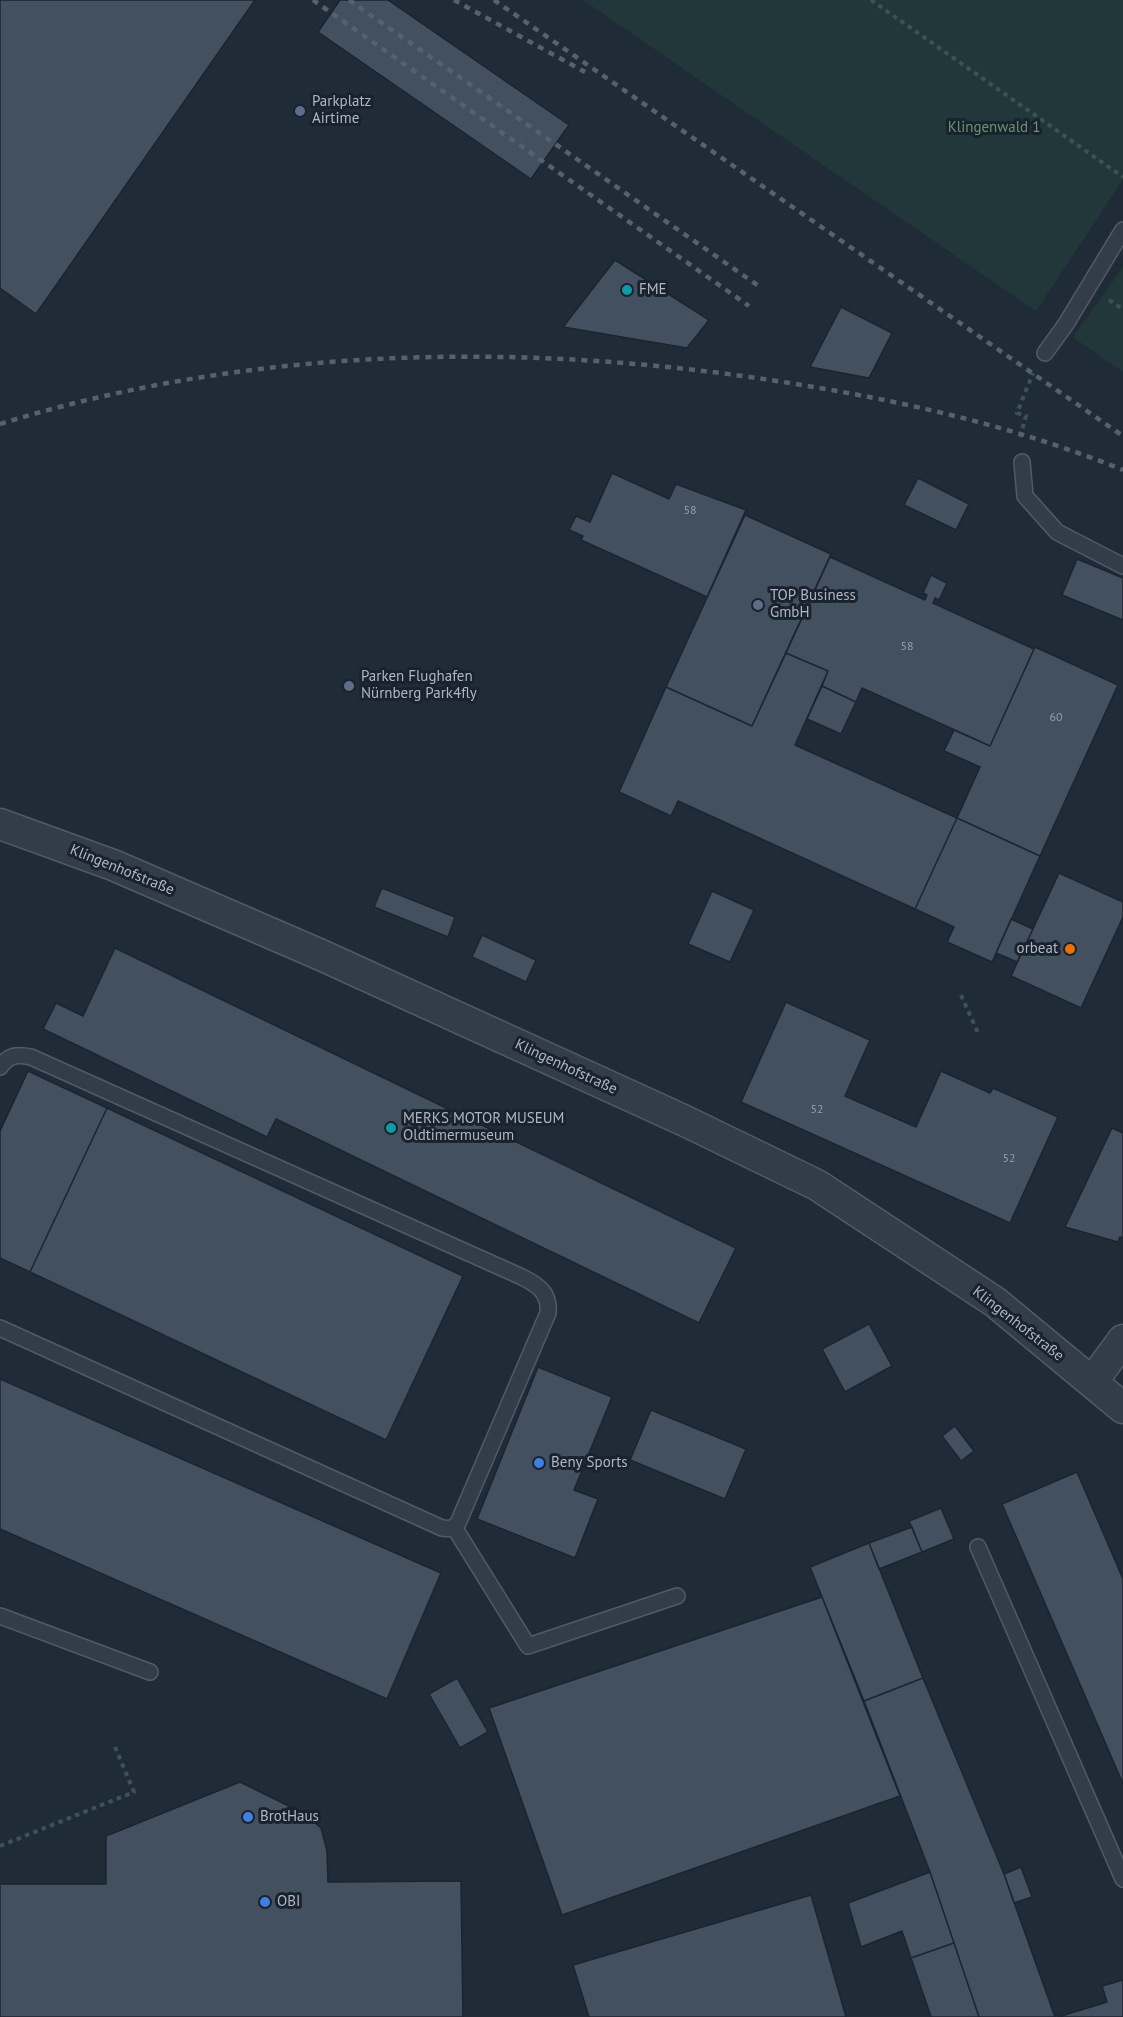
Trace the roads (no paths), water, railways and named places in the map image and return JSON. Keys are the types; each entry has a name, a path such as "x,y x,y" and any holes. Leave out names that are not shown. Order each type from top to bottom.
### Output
{"street":[{"name":"Klingenhofstraße","path":"0,824 113,865 321,956 673,1116 817,1185 995,1302 1123,1408"},
{"path":"1092,1382 1123,1340"}],"lane":[{"path":"1045,354 1066,324 1123,230"},
{"path":"1022,462 1025,496 1057,532 1123,566"},
{"path":"0,1067 12,1056 31,1058 538,1285 546,1295 549,1304 548,1313 454,1527 449,1529 442,1528 0,1328"},
{"path":"454,1527 528,1647 677,1596"},
{"path":"978,1547 1123,1879"},
{"path":"0,1616 150,1672"}],"railway":[{"path":"313,0 749,306"},
{"path":"349,0 760,287"},
{"path":"454,0 585,72"},
{"path":"494,0 1123,436"},
{"path":"0,424 98,398 197,378 297,365 398,358 499,357 601,361 702,371 802,385 884,400 1005,429 1123,470"}],"place":[{"name":"Parkplatz Airtime","path":"300,111"},
{"name":"FME","path":"627,290"},
{"name":"TOP Business GmbH","path":"758,605"},
{"name":"Parken Flughafen Nürnberg Park4fly","path":"349,686"},
{"name":"orbeat","path":"1070,949"},
{"name":"MERKS MOTOR MUSEUM Oldtimermuseum","path":"391,1128"},
{"name":"Beny Sports","path":"539,1463"},
{"name":"BrotHaus","path":"248,1817"},
{"name":"OBI","path":"265,1902"}],"park label":[{"name":"Klingenwald 1","path":"994,128"}]}
